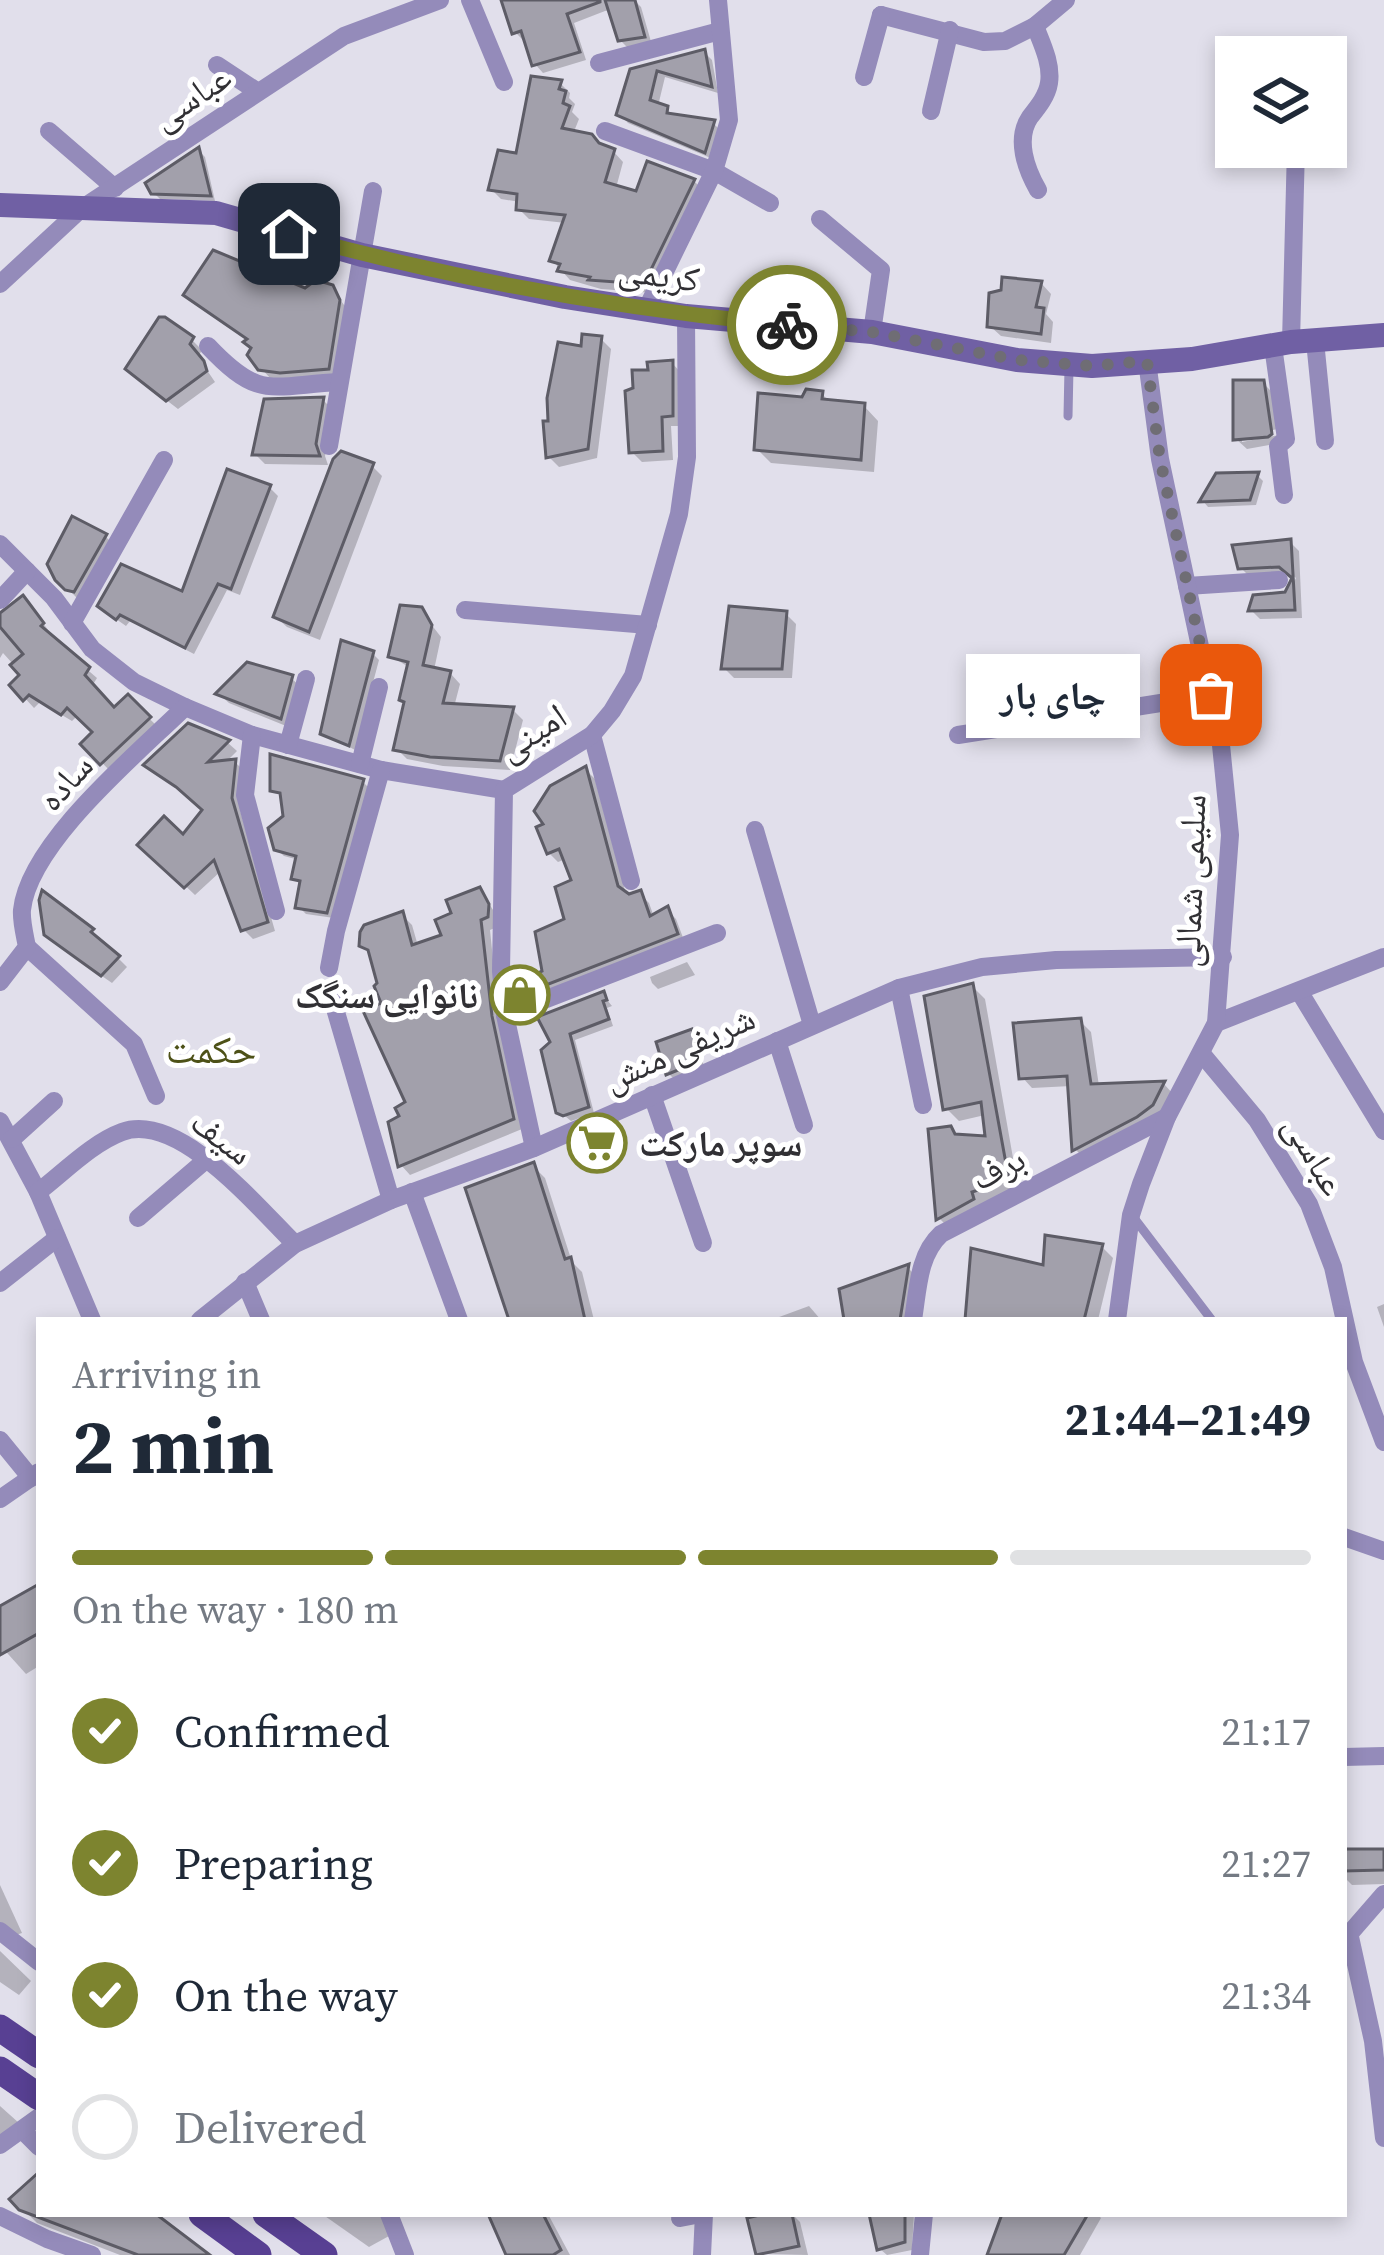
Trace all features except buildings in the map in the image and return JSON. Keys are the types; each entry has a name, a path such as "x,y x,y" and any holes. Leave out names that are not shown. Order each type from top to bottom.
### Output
{"main road":[{"name":"کریمی","path":"0,205 216,213 362,254 565,297 686,316 872,332 1017,360 1147,361 1384,334"},
{"path":"0,2028 36,2053"},
{"path":"0,2070 36,2095"},
{"path":"206,2217 258,2255"},
{"path":"270,2217 324,2255"}],"street":[{"path":"391,0 411,13"},
{"name":"عباسی","path":"0,284 81,209 344,36 440,0"},
{"path":"470,0 504,82"},
{"path":"647,308 714,171 730,119 718,0"},
{"path":"864,77 879,8 984,42 1005,41 1035,26 1066,0"},
{"path":"1035,26 1048,64 1049,86 1025,123 1022,148 1038,190"},
{"path":"931,111 950,30"},
{"path":"599,63 720,31"},
{"path":"217,65 258,92"},
{"path":"50,131 115,188"},
{"path":"605,131 714,171 770,203"},
{"path":"1284,495 1278,446 1286,439 1293,343 1296,168"},
{"path":"328,446 374,190"},
{"path":"820,219 881,270 872,332"},
{"name":"امینی","path":"534,1148 505,1015 500,934 504,790 592,735 633,676 679,514 688,457 686,316"},
{"path":"1293,343 1325,441"},
{"path":"208,346 253,385 338,382"},
{"name":"سلیمی شمالی","path":"1117,1317 1132,1215 1167,1117 1216,1023 1230,835 1224,762 1160,459 1147,361"},
{"path":"72,622 164,460"},
{"path":"0,544 112,667 184,707 252,735 381,770 504,790"},
{"path":"0,600 27,572"},
{"path":"1186,586 1279,580"},
{"path":"465,610 648,626"},
{"path":"289,745 305,679"},
{"path":"360,764 379,687"},
{"path":"958,735 1211,695"},
{"name":"ساده","path":"27,947 22,911 30,884 50,848 90,800 184,707"},
{"path":"252,735 245,795 276,910"},
{"path":"592,735 632,881"},
{"path":"329,968 381,770"},
{"path":"754,830 812,1025"},
{"path":"505,1015 717,933"},
{"path":"0,982 27,947 134,1044 156,1096"},
{"name":"شریفی منش","path":"204,1317 295,1244 391,1200 534,1148 899,988 935,976 1000,965 1223,957"},
{"path":"1216,1023 1384,957"},
{"path":"899,988 923,1105"},
{"path":"1299,991 1384,1131"},
{"path":"331,995 391,1200"},
{"path":"777,1041 804,1125"},
{"name":"عباسی","path":"1202,1054 1257,1120 1310,1204 1345,1317"},
{"path":"652,1095 703,1243"},
{"path":"12,1139 55,1101"},
{"name":"برف","path":"914,1317 928,1245 941,1234 1167,1117"},
{"path":"0,1120 38,1192 91,1317"},
{"name":"سیف","path":"38,1192 125,1130 156,1130 207,1159 295,1244"},
{"path":"138,1218 207,1159"},
{"path":"412,1192 459,1317"},
{"path":"0,1283 57,1238"},
{"path":"245,1282 260,1317"},
{"path":"1330,1317 1342,1304"},
{"name":"عباسی","path":"1347,1329 1354,1363 1384,1442"},
{"path":"0,1441 35,1475 0,1499"},
{"path":"1347,1538 1384,1551"},
{"path":"1347,1757 1384,1756"},
{"path":"1384,1894 1347,1938 1373,2041 1384,2138"},
{"path":"0,1931 36,1960"},
{"path":"0,2145 36,2119"},
{"path":"22,2130 36,2144"},
{"path":"389,2217 405,2255"},
{"path":"680,2218 686,2217"},
{"path":"701,2255 702,2217"},
{"path":"920,2255 924,2217"},
{"path":"2,2219 47,2247 92,2255"}],"lane":[{"path":"1068,416 1070,364"},
{"path":"1132,1215 1208,1317"}],"way so far":[{"path":"787,325 872,332 1017,360 1092,366 1147,361 1160,459 1211,695"}],"place":[{"name":"چای بار","path":"1211,695"},
{"name":"نانوایی سنگک","path":"520,995"},
{"name":"سوپر مارکت","path":"597,1143"}],"district":[{"name":"حکمت","path":"211,1049"}],"route":[{"path":"289,234 565,297 686,316 787,325"}]}
